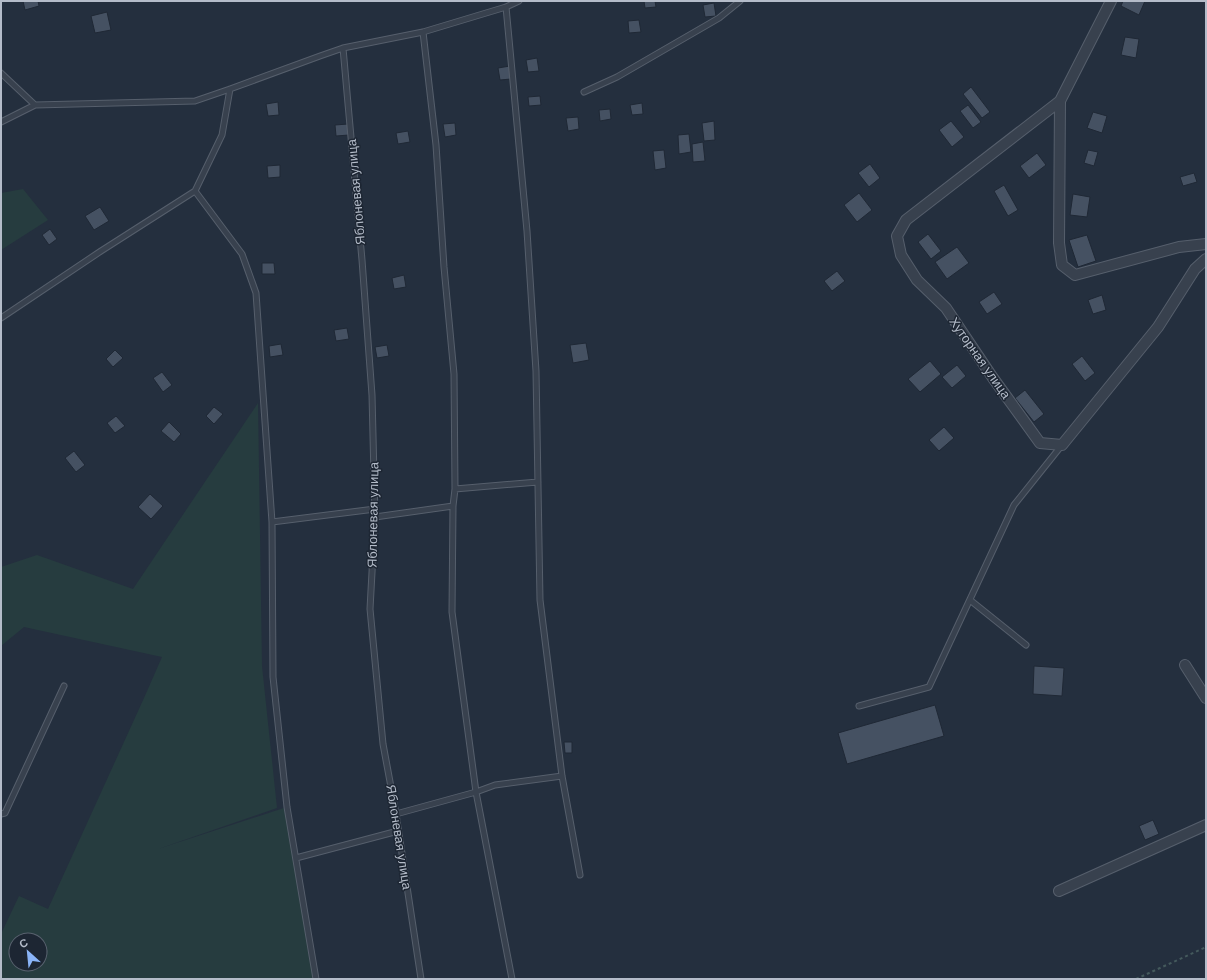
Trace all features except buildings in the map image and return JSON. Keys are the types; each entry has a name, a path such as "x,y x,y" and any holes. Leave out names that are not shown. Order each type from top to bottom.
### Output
{"street":[{"path":"1110,1 1060,101 1059,243 1062,265 1075,276 1179,247 1206,244"},
{"name":"Хуторная улица","path":"1060,101 906,220 898,236 901,255 917,280 946,308 993,378 1040,443 1062,445"},
{"path":"1062,445 1158,327 1195,269 1206,259"},
{"path":"1185,665 1206,698"},
{"path":"1059,891 1206,825"}],"lane":[{"path":"1,122 35,105 194,101 343,48 423,32 506,7 519,1"},
{"path":"584,92 617,77 712,22 740,1"},
{"path":"506,7 528,231 536,371 540,600 562,776 580,875"},
{"path":"423,32 436,145 444,267 454,374 455,489 453,506 452,612 476,792 512,979"},
{"name":"Яблоневая улица","path":"343,48 362,260 371,387 375,517 370,609 383,744 396,814 421,979"},
{"path":"1,73 35,105"},
{"path":"1,318 101,251 195,192 222,135 230,89"},
{"path":"195,192 242,254 256,293 272,522 273,677 287,807 316,979"},
{"path":"859,706 929,687 1014,505 1062,445"},
{"path":"455,489 538,482"},
{"path":"375,517 453,506"},
{"path":"272,522 375,509"},
{"path":"970,600 1026,645"},
{"path":"1,814 5,813 64,686"},
{"path":"396,814 476,792 495,785 562,776"},
{"path":"296,858 398,831"}],"path":[{"path":"1136,979 1206,947"}],"green space":[{"path":"23,189 48,220 1,250 1,193"},
{"path":"258,403 262,666 277,808 158,849 287,807 316,979 1,979 1,934 19,896 48,909 162,657 24,627 1,646 1,567 37,555 133,589"}]}
